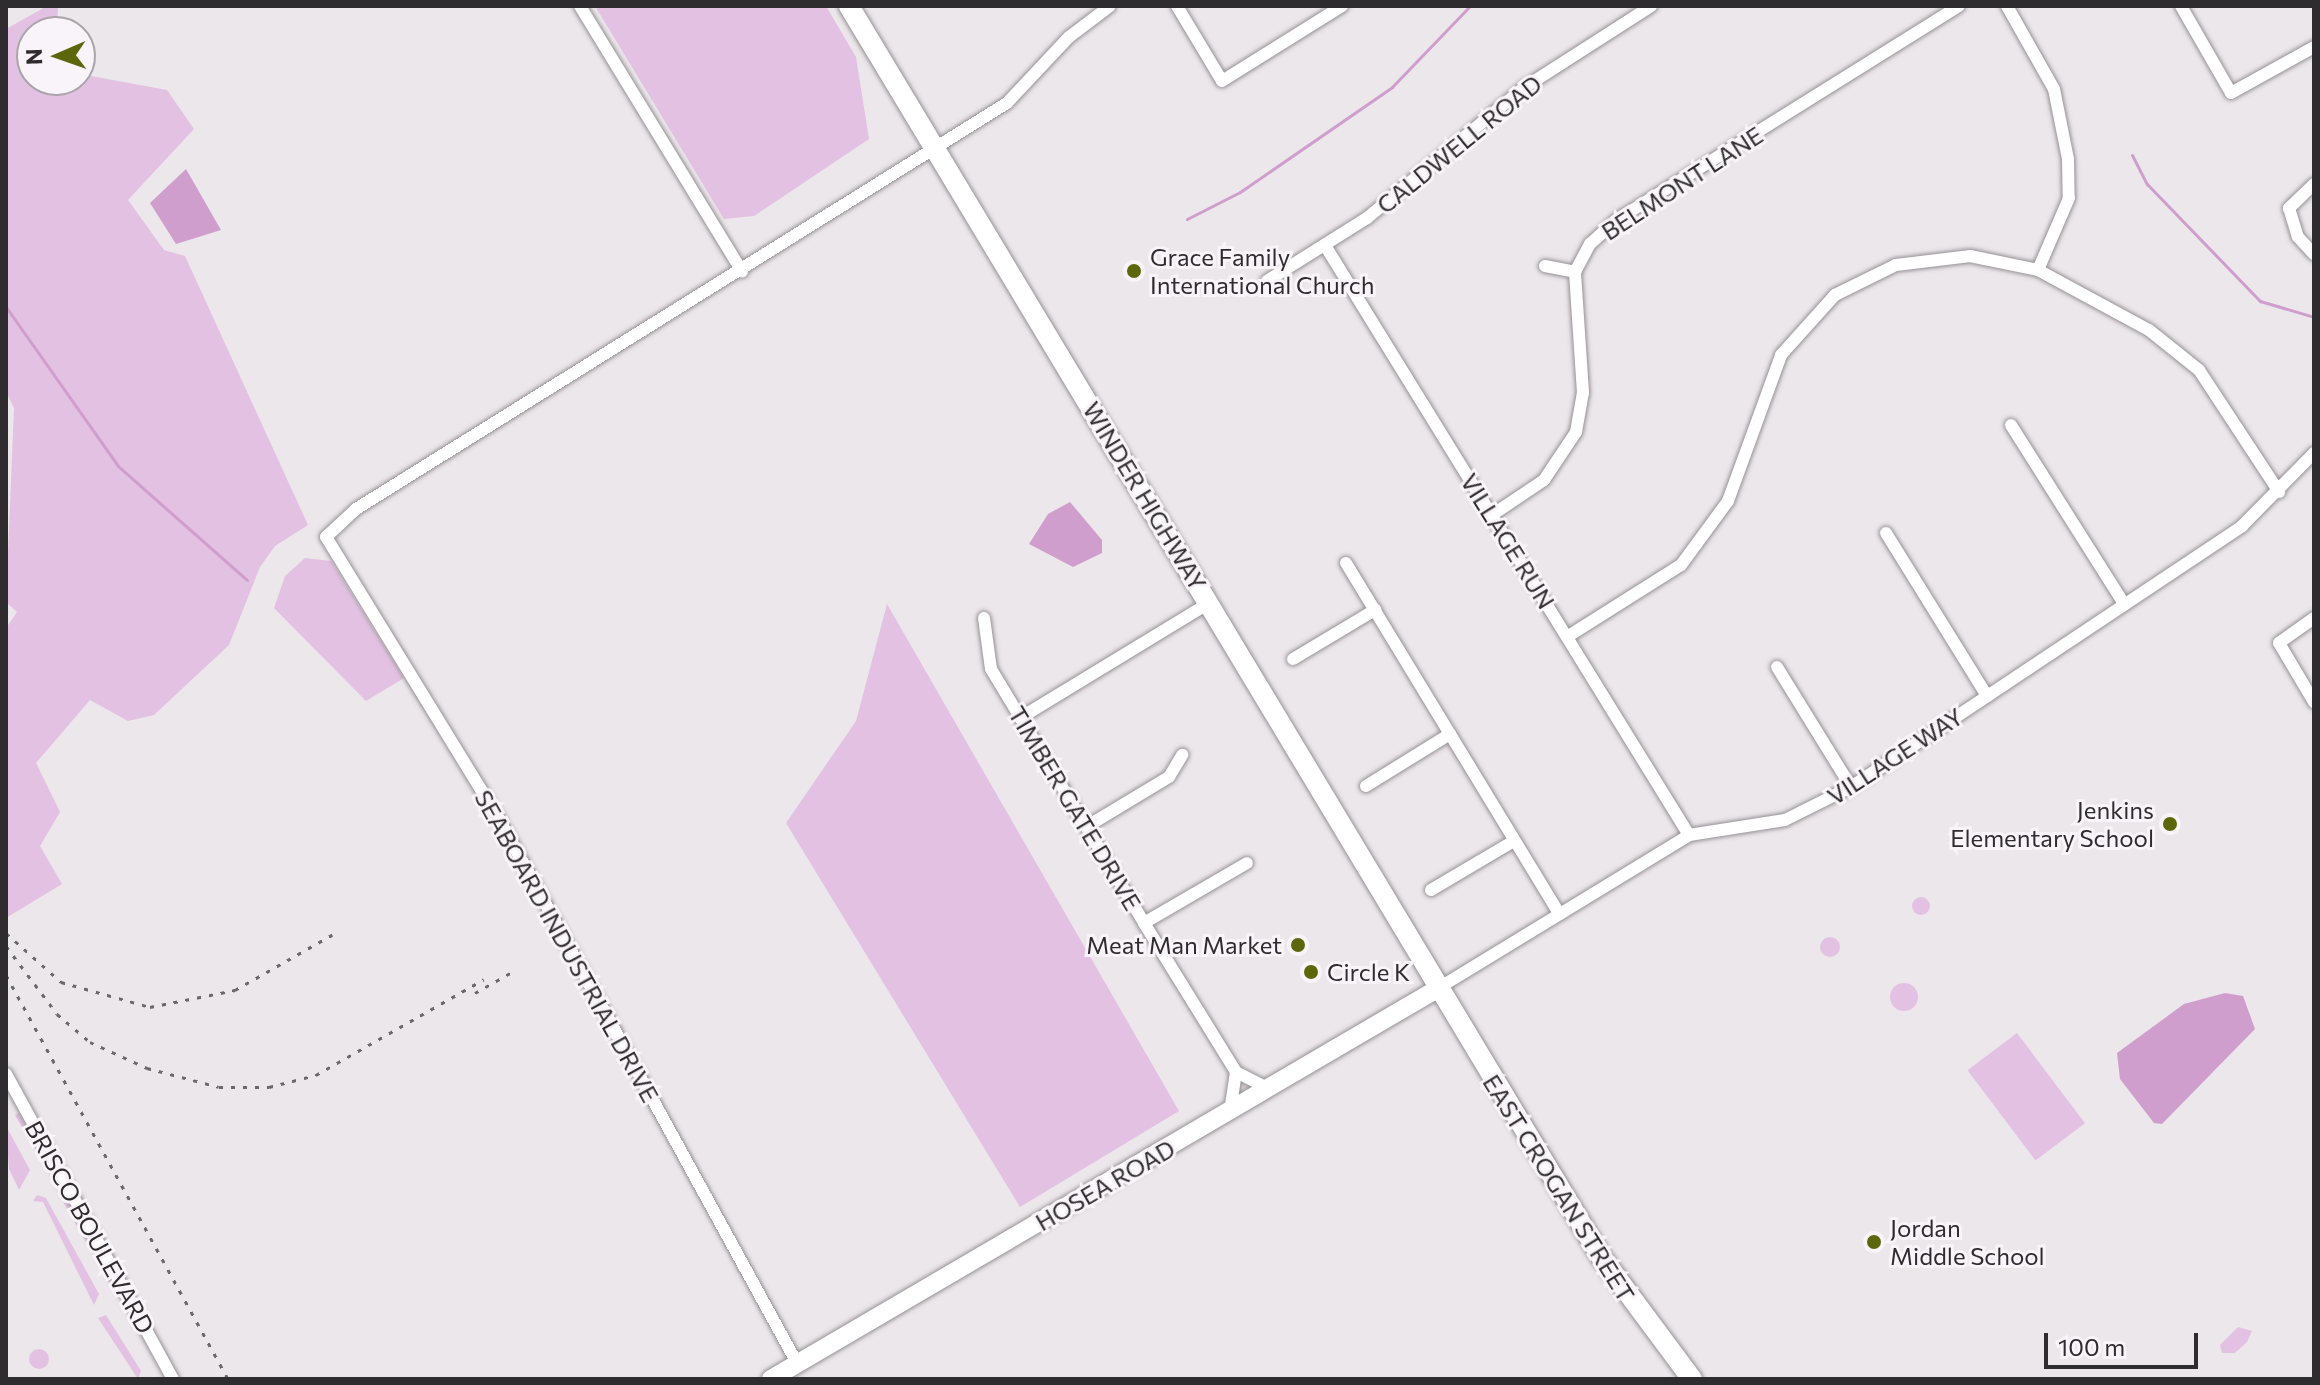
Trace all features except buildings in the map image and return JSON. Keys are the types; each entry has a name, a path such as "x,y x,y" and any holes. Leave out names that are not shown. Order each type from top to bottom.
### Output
{"main road":[{"name":"WINDER HIGHWAY","path":"849,6 1209,603 1437,989"},
{"name":"EAST CROGAN STREET","path":"1437,989 1642,1322 1692,1379"}],"street":[{"path":"580,6 742,271 1007,103 1069,37 1110,6"},
{"path":"1177,6 1222,81 1342,6"},
{"name":"CALDWELL ROAD","path":"1267,281 1326,247 1525,87 1651,6"},
{"name":"BELMONT LANE","path":"1575,272 1590,244 1618,219 1959,6"},
{"path":"2007,6 2054,89 2068,159 2069,198 2038,270"},
{"path":"2181,6 2231,93 2314,47"},
{"path":"2314,184 2289,208 2298,237 2314,254"},
{"name":"VILLAGE RUN","path":"1326,247 1689,835"},
{"path":"1567,637 1658,582 1704,539 1728,501 1781,355 1835,295 1896,265 1970,256 2038,270 2149,330 2199,370 2279,492"},
{"path":"1492,515 1544,480 1576,432 1583,393 1575,272 1545,266"},
{"name":"SEABOARD INDUSTRIAL DRIVE","path":"742,271 356,509 326,537 499,819 797,1363"},
{"path":"2011,425 2124,604"},
{"name":"VILLAGE WAY","path":"1437,989 1689,835 1785,820 1851,787 2124,604 2279,492 2314,453"},
{"path":"1886,533 1987,696"},
{"path":"1346,563 1559,914"},
{"path":"1020,718 1209,603"},
{"path":"1293,659 1375,610"},
{"name":"TIMBER GATE DRIVE","path":"984,618 991,669 1236,1072"},
{"path":"2314,618 2279,643 2314,702"},
{"path":"1777,667 1851,787"},
{"path":"1366,786 1450,734"},
{"path":"1086,827 1169,777 1182,755"},
{"path":"1431,890 1514,841"},
{"path":"1144,923 1247,863"},
{"name":"HOSEA ROAD","path":"771,1379 1437,989"},
{"path":"1230,1112 1236,1072 1270,1089"},
{"name":"BRISCO BOULEVARD","path":"6,1074 173,1379"}],"shaded area":[{"path":"47,6 58,6 58,16 29,16"},
{"path":"595,6 826,6 856,57 869,139 754,216 724,219"},
{"path":"16,23 16,96 96,96 96,77 167,90 194,129 128,200 164,250 185,256 308,525 275,546 260,567 229,645 154,715 128,721 90,700 36,763 60,812 40,846 62,884 6,918 6,628 17,612 6,602 14,408 6,392 6,29"},
{"path":"186,169 221,230 176,244 150,203"},
{"path":"1070,502 1102,540 1102,553 1073,567 1029,544 1048,514"},
{"path":"305,558 331,561 404,678 366,701 274,608 285,576"},
{"path":"887,604 1179,1111 1020,1207 786,823 856,721"},
{"path":"1917,897 1925,897 1930,906 1928,913 1917,915 1912,910 1912,902"},
{"path":"1826,937 1834,937 1840,947 1834,957 1826,957 1820,951 1820,943"},
{"path":"1904,983 1914,987 1918,997 1914,1007 1904,1011 1894,1007 1890,997 1894,987"},
{"path":"2225,993 2243,996 2255,1029 2162,1124 2154,1123 2120,1079 2117,1053 2184,1004"},
{"path":"2017,1033 2085,1123 2035,1161 1967,1070"},
{"path":"19,1113 48,1165 47,1168 15,1115"},
{"path":"6,1126 30,1170 19,1190 9,1169"},
{"path":"61,1188 117,1291 115,1293 57,1191"},
{"path":"37,1195 46,1198 99,1294 94,1305 43,1202 33,1201"},
{"path":"106,1315 141,1371 138,1379 98,1318"},
{"path":"2238,1327 2252,1331 2247,1342 2235,1353 2222,1353 2220,1345"},
{"path":"39,1349 46,1352 49,1359 46,1366 39,1369 32,1366 29,1359 32,1352"}],"waterway":[{"path":"1187,219 1240,192 1392,87 1470,6"},
{"path":"2132,155 2147,184 2260,301 2314,317"},
{"path":"6,307 118,466 247,580"}],"railway":[{"path":"6,933 61,982 150,1007 235,990 332,935"},
{"path":"6,946 57,1014 90,1042 147,1068 219,1087 269,1087 316,1075 484,979"},
{"path":"475,993 512,972"},
{"path":"6,975 228,1379"}],"place":[{"name":"Grace Family International Church","path":"1134,271"},
{"name":"Jenkins Elementary School","path":"2170,824"},
{"name":"Meat Man Market","path":"1298,945"},
{"name":"Circle K","path":"1311,972"},
{"name":"Jordan Middle School","path":"1874,1242"}]}
